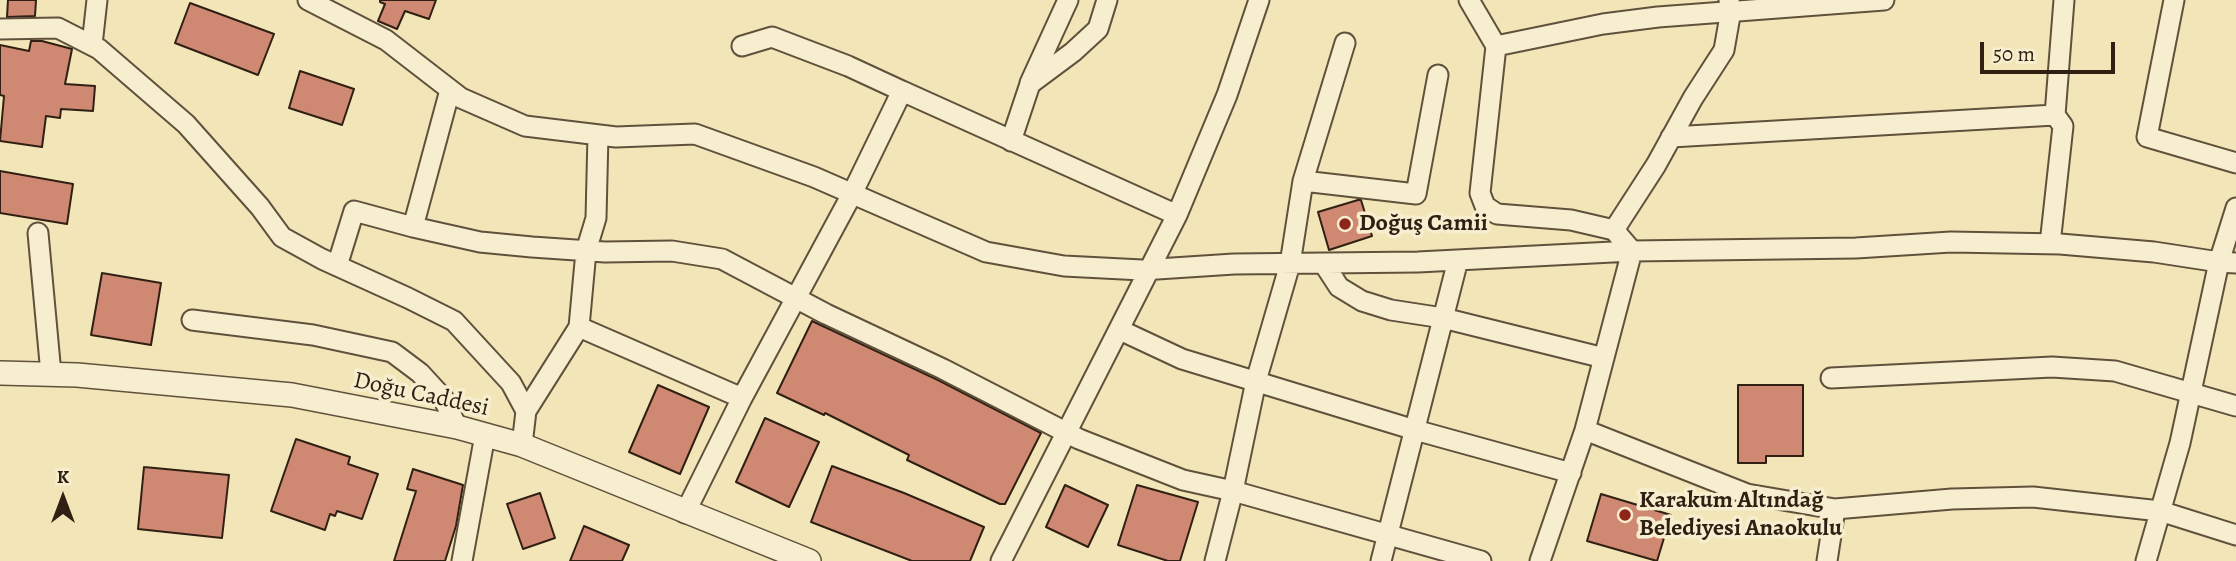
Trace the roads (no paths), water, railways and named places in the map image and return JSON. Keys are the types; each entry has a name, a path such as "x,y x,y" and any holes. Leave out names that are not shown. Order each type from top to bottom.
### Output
{"street":[{"path":"92,45 97,0"},
{"path":"308,0 386,40 461,98 525,126 616,137 695,134 814,177 986,252 1064,266 1152,270 1234,264 1458,260 1632,251 1856,248 1951,242 2050,244 2154,252 2228,263"},
{"path":"1011,141 1030,84 1068,0"},
{"path":"1030,84 1073,52 1098,29 1107,0"},
{"path":"1001,561 1152,270 1227,95 1259,0"},
{"path":"1469,0 1496,46 1480,193 1485,206 1497,214 1571,220 1614,230 1632,251"},
{"path":"1496,46 1603,24 1729,6 1884,0"},
{"path":"2050,244 2063,126 2055,116 2064,0"},
{"path":"2174,0 2147,137 2236,163"},
{"path":"1614,230 1724,50 1729,6"},
{"path":"0,29 58,28 92,45 186,124 260,207 282,237 454,321 511,383 526,411"},
{"path":"742,46 772,37 848,66 1177,215"},
{"path":"1215,561 1256,381 1290,264 1303,181 1345,43"},
{"path":"1303,181 1416,194 1438,75"},
{"path":"413,227 450,90"},
{"path":"685,513 742,398 852,194 902,91"},
{"path":"1671,137 2055,116"},
{"path":"522,445 526,411 579,327 586,251 596,218 598,135"},
{"path":"2146,561 2228,263 2236,208"},
{"path":"337,266 354,211 480,242 586,251 672,251 722,259 1067,433 1183,480 1233,491 1481,561"},
{"path":"38,233 51,374"},
{"path":"1540,561 1585,430 1632,251"},
{"path":"1381,561 1458,260"},
{"path":"1324,264 1339,286 1362,302 1391,310 1443,318 1604,358"},
{"path":"192,320 313,335 392,352 420,373 443,398 457,427"},
{"path":"579,327 742,398"},
{"path":"1120,330 1182,359 1415,430 1571,473"},
{"path":"1831,378 2052,367 2115,371 2236,406"},
{"name":"Doğu Caddesi","path":"0,373 77,375 292,395 457,427 522,445 809,561"},
{"path":"1585,430 1747,494 1835,509 1952,499 2033,497 2160,511 2236,535"},
{"path":"462,561 485,435"},
{"path":"1827,561 1835,509"}],"place":[{"name":"Doğuş Camii","path":"1345,224"},
{"name":"Karakum Altındağ Belediyesi Anaokulu","path":"1625,515"}]}
